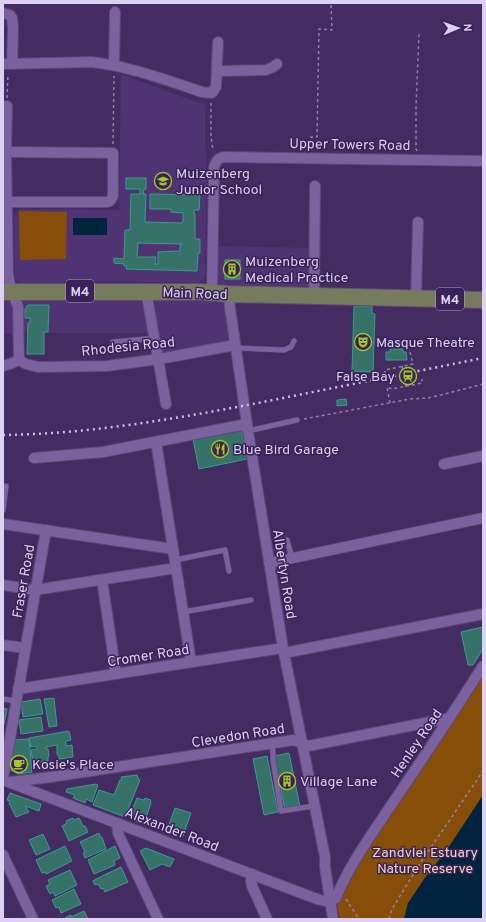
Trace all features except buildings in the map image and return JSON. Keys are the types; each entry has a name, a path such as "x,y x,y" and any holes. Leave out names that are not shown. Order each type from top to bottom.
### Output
{"main road":[{"name":"Main Road","path":"8,292 146,291 314,296 386,301 483,300"}],"street":[{"path":"115,12 117,66"},
{"path":"6,14 12,18 14,28 8,64 91,62 117,66 202,92 212,93 216,87 218,42"},
{"path":"217,71 266,70 276,64"},
{"path":"3,366 19,360 18,303 8,292 6,202 7,106"},
{"path":"6,152 113,154 113,196 108,202 6,202"},
{"path":"212,293 215,156"},
{"name":"Upper Towers Road","path":"215,156 483,161"},
{"path":"314,296 315,186"},
{"path":"407,300 418,222"},
{"path":"146,291 166,404"},
{"name":"Albertyn Road","path":"229,294 247,428 283,651 314,806 336,899"},
{"name":"Rhodesia Road","path":"19,360 26,364 38,367 107,366 235,347"},
{"path":"34,458 103,452 247,428"},
{"path":"156,442 191,662"},
{"path":"444,464 483,456"},
{"path":"269,563 483,518"},
{"path":"3,524 173,549"},
{"name":"Fraser Road","path":"5,780 16,701 46,530"},
{"path":"3,585 35,590 102,580 175,564"},
{"path":"102,580 116,674"},
{"name":"Cromer Road","path":"18,690 191,662 283,651 483,614"},
{"path":"3,645 25,648"},
{"name":"Henley Road","path":"336,899 348,872 361,851 483,666"},
{"name":"Clevedon Road","path":"5,780 46,780 294,740 308,746 450,718"},
{"name":"Alexander Road","path":"5,780 317,899 325,901 336,899"},
{"path":"40,794 46,780"},
{"name":"Clevedon Road","path":"25,788 46,780"},
{"path":"117,824 118,833 158,919"},
{"path":"3,855 33,919"},
{"path":"252,874 252,886 267,919"},
{"path":"333,919 336,899"},
{"path":"336,899 340,919"}],"lane":[{"path":"113,342 155,338"},
{"path":"235,347 284,350 291,347 294,341"},
{"path":"247,428 297,420"},
{"path":"3,510 6,486"},
{"path":"288,540 292,558"},
{"path":"175,564 225,550 229,571"},
{"path":"183,612 251,600"},
{"path":"3,699 16,701"},
{"path":"272,743 273,760 281,811 314,806"}],"path":[{"path":"311,153 311,137 317,137 319,29 332,30 331,3"},
{"path":"419,33 416,142 416,149 419,154"},
{"path":"7,106 8,72 12,72 8,64"},
{"path":"113,154 114,74 120,74 117,66"},
{"path":"212,93 211,136 215,156"},
{"path":"385,374 385,370 413,364 410,352"},
{"path":"402,366 406,387"},
{"path":"390,403 387,387 392,389 406,387 422,383 422,379"},
{"path":"297,420 445,394 483,384"},
{"path":"389,919 392,909 419,865 483,771"},
{"path":"336,899 358,919"}],"shaded area":[{"name":"Muizenberg Junior School","path":"121,74 205,105 205,142 207,160 205,277 199,283 104,281 21,284 15,277 14,216 19,209 119,210"},
{"path":"3,246 10,285 212,293 213,246 315,248 314,296 230,294 235,345 159,359 154,333 3,333"}],"green space":[{"path":"19,211 67,212 66,259 20,260"},
{"name":"Zandvlei Estuary Nature Reserve","path":"483,666 483,919 340,919 336,898"}],"water":[{"path":"73,218 107,218 107,235 73,235"},
{"path":"483,795 483,919 404,919 408,903 424,879 446,851"}],"railway":[{"path":"3,435 99,429 195,415 483,358"}],"place":[{"name":"Muizenberg Junior School","path":"163,181"},
{"name":"Muizenberg Medical Practice","path":"232,269"},
{"name":"Masque Theatre","path":"363,342"},
{"name":"False Bay","path":"408,376"},
{"name":"Blue Bird Garage","path":"220,449"},
{"name":"Kosie's Place","path":"19,764"},
{"name":"Village Lane","path":"287,781"}]}
